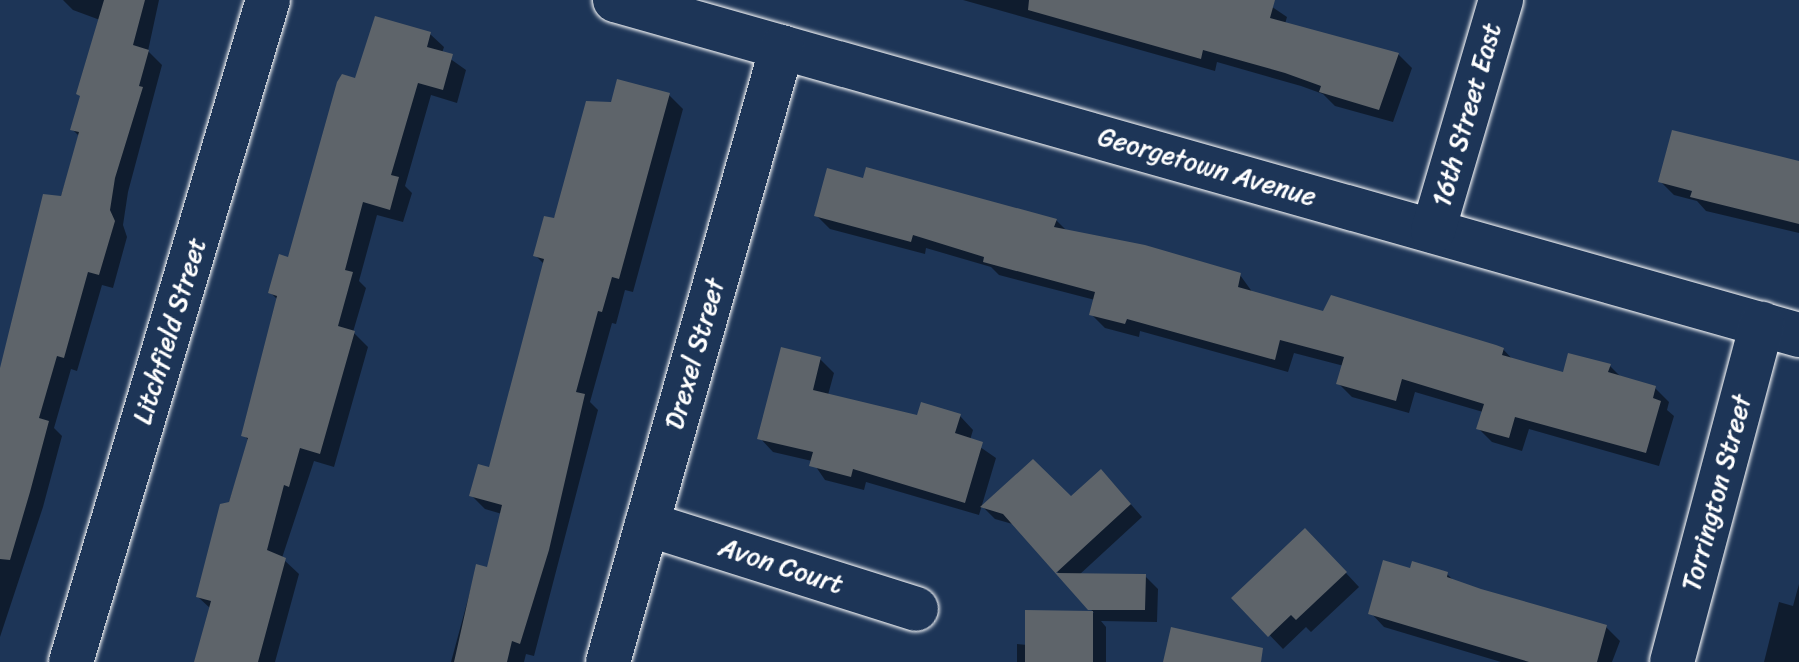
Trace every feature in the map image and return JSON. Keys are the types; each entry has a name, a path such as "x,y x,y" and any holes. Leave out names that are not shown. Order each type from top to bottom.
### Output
{"street":[{"name":"Litchfield Street","path":"71,662 268,0"},
{"name":"Georgetown Avenue","path":"615,0 1780,329"},
{"name":"16th Street East","path":"1433,231 1501,0"},
{"name":"Drexel Street","path":"608,662 782,47"},
{"name":"Torrington Street","path":"1672,662 1780,329"},
{"name":"Avon Court","path":"647,524 916,609"}],"building":[{"path":"104,0 145,0 133,45 149,50 139,86 143,87 115,178 110,210 115,221 99,275 88,272 64,358 57,356 39,418 49,421 30,492 10,560 0,559 0,368 43,194 61,196 79,132 70,130 80,96 76,94"},
{"path":"1029,0 1275,0 1270,18 1399,53 1379,110 1319,92 1321,86 1285,73 1203,50 1201,59 1028,10"},
{"path":"375,16 431,32 427,47 453,54 443,90 418,83 391,175 399,177 390,210 363,202 345,270 353,272 338,326 355,331 320,454 300,448 289,487 284,485 267,550 286,558 258,662 194,662 211,601 196,597 220,504 229,502 248,438 241,436 277,296 268,293 279,254 288,257 337,82 342,74 355,78"},
{"path":"617,79 670,93 619,279 612,277 602,312 598,311 576,392 585,394 549,550 520,644 512,641 507,662 454,662 476,564 487,567 502,505 469,496 478,464 489,467 544,259 533,256 544,216 554,218 586,101 611,102"},
{"path":"1672,130 1799,161 1799,224 1690,197 1692,191 1658,182"},
{"path":"866,167 1057,219 1054,227 1145,245 1241,273 1238,287 1323,311 1331,295 1496,345 1504,348 1502,355 1563,372 1568,353 1611,364 1608,372 1656,386 1653,398 1661,401 1646,453 1515,417 1509,438 1476,429 1484,404 1402,379 1396,401 1336,384 1344,357 1280,340 1275,360 1127,319 1125,324 1089,315 1095,292 983,262 984,257 913,235 911,242 814,216 827,168 863,178"},
{"path":"781,347 821,357 813,390 917,415 921,402 961,414 955,433 983,442 965,503 853,469 851,477 809,466 813,452 757,439"},
{"path":"1033,459 1071,496 1101,469 1131,504 1056,573 1146,574 1145,610 1088,610 1003,514 980,507"},
{"path":"1305,528 1347,572 1296,620 1291,615 1268,637 1231,598"},
{"path":"1383,560 1410,568 1412,561 1448,572 1447,577 1481,589 1607,625 1597,662 1529,662 1368,614"},
{"path":"1025,610 1093,611 1093,662 1025,662"},
{"path":"1171,627 1263,648 1261,662 1163,662"}]}
